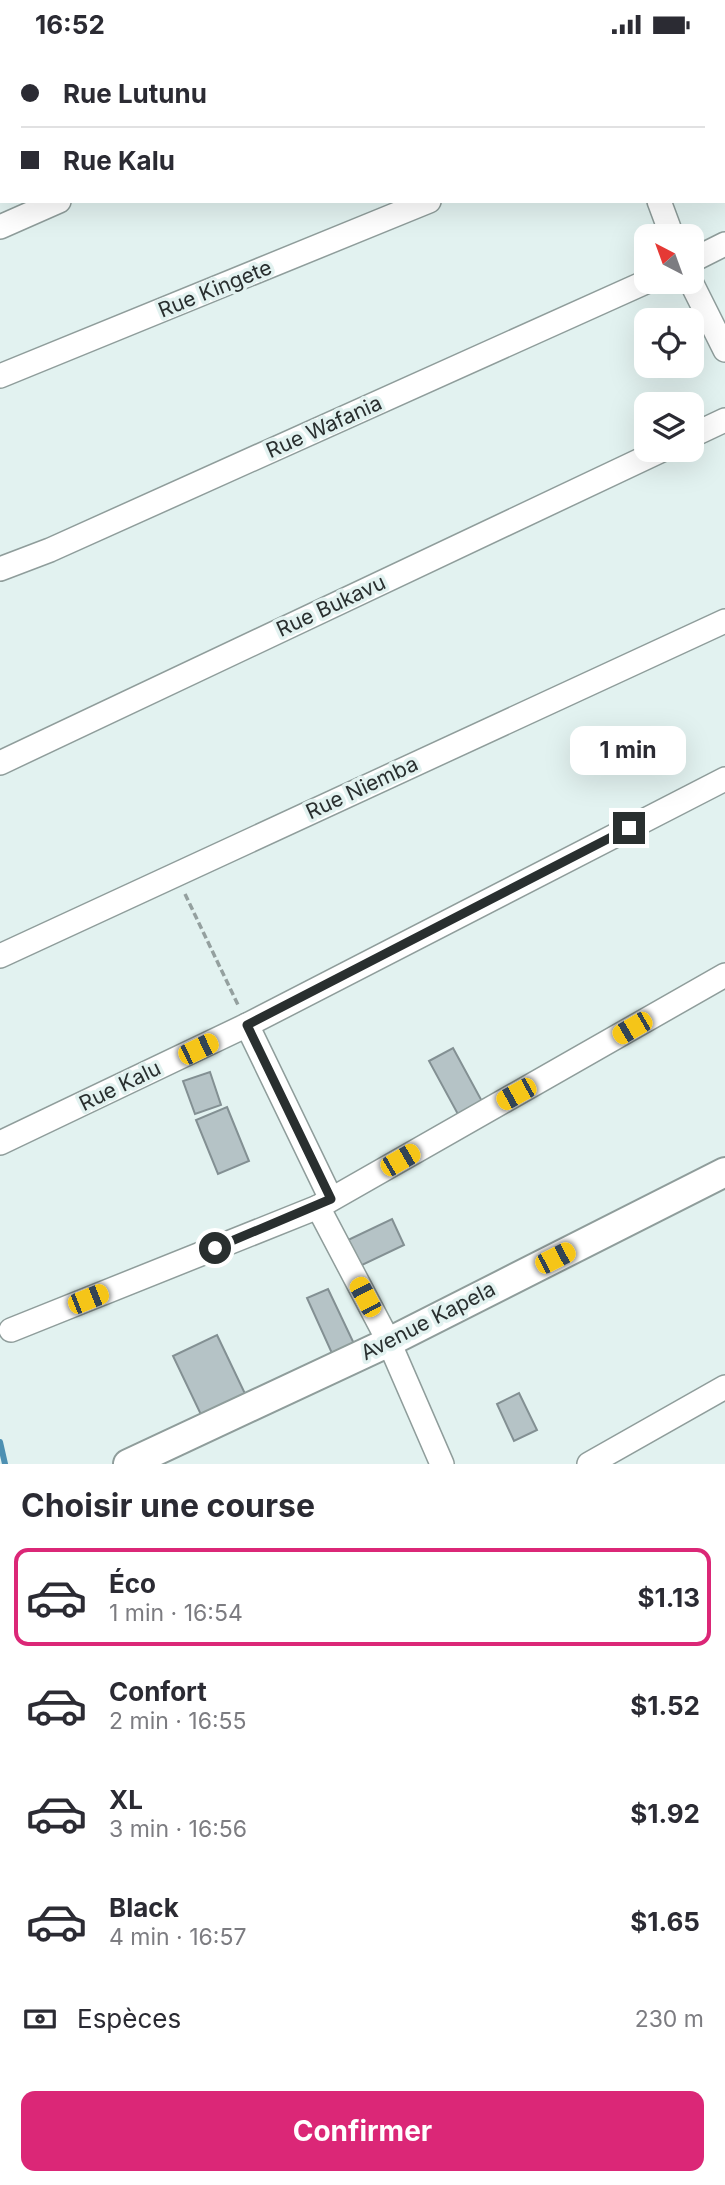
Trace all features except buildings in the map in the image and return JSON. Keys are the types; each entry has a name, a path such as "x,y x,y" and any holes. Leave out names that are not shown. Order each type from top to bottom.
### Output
{"street":[{"path":"0,227 54,203"},
{"name":"Rue Kingete","path":"0,376 424,203"},
{"path":"660,203 668,224"},
{"path":"704,254 725,244"},
{"name":"Rue Wafania","path":"0,569 50,550 634,287"},
{"path":"697,294 725,350"},
{"path":"704,430 725,420"},
{"name":"Rue Bukavu","path":"0,763 637,462"},
{"name":"Rue Niemba","path":"0,956 725,621"},
{"name":"Rue Kalu","path":"0,1143 247,1025 725,779"},
{"path":"11,1330 324,1203 725,975"},
{"path":"247,1025 442,1464"},
{"name":"Avenue Kapela","path":"128,1464 389,1342 725,1172"},
{"path":"589,1464 725,1387"}],"path":[{"path":"176,875 247,1025"}],"waterway":[{"path":"0,1442 5,1464"}],"route":[{"path":"215,1248 318,1207 331,1199 247,1025 629,828"}]}
